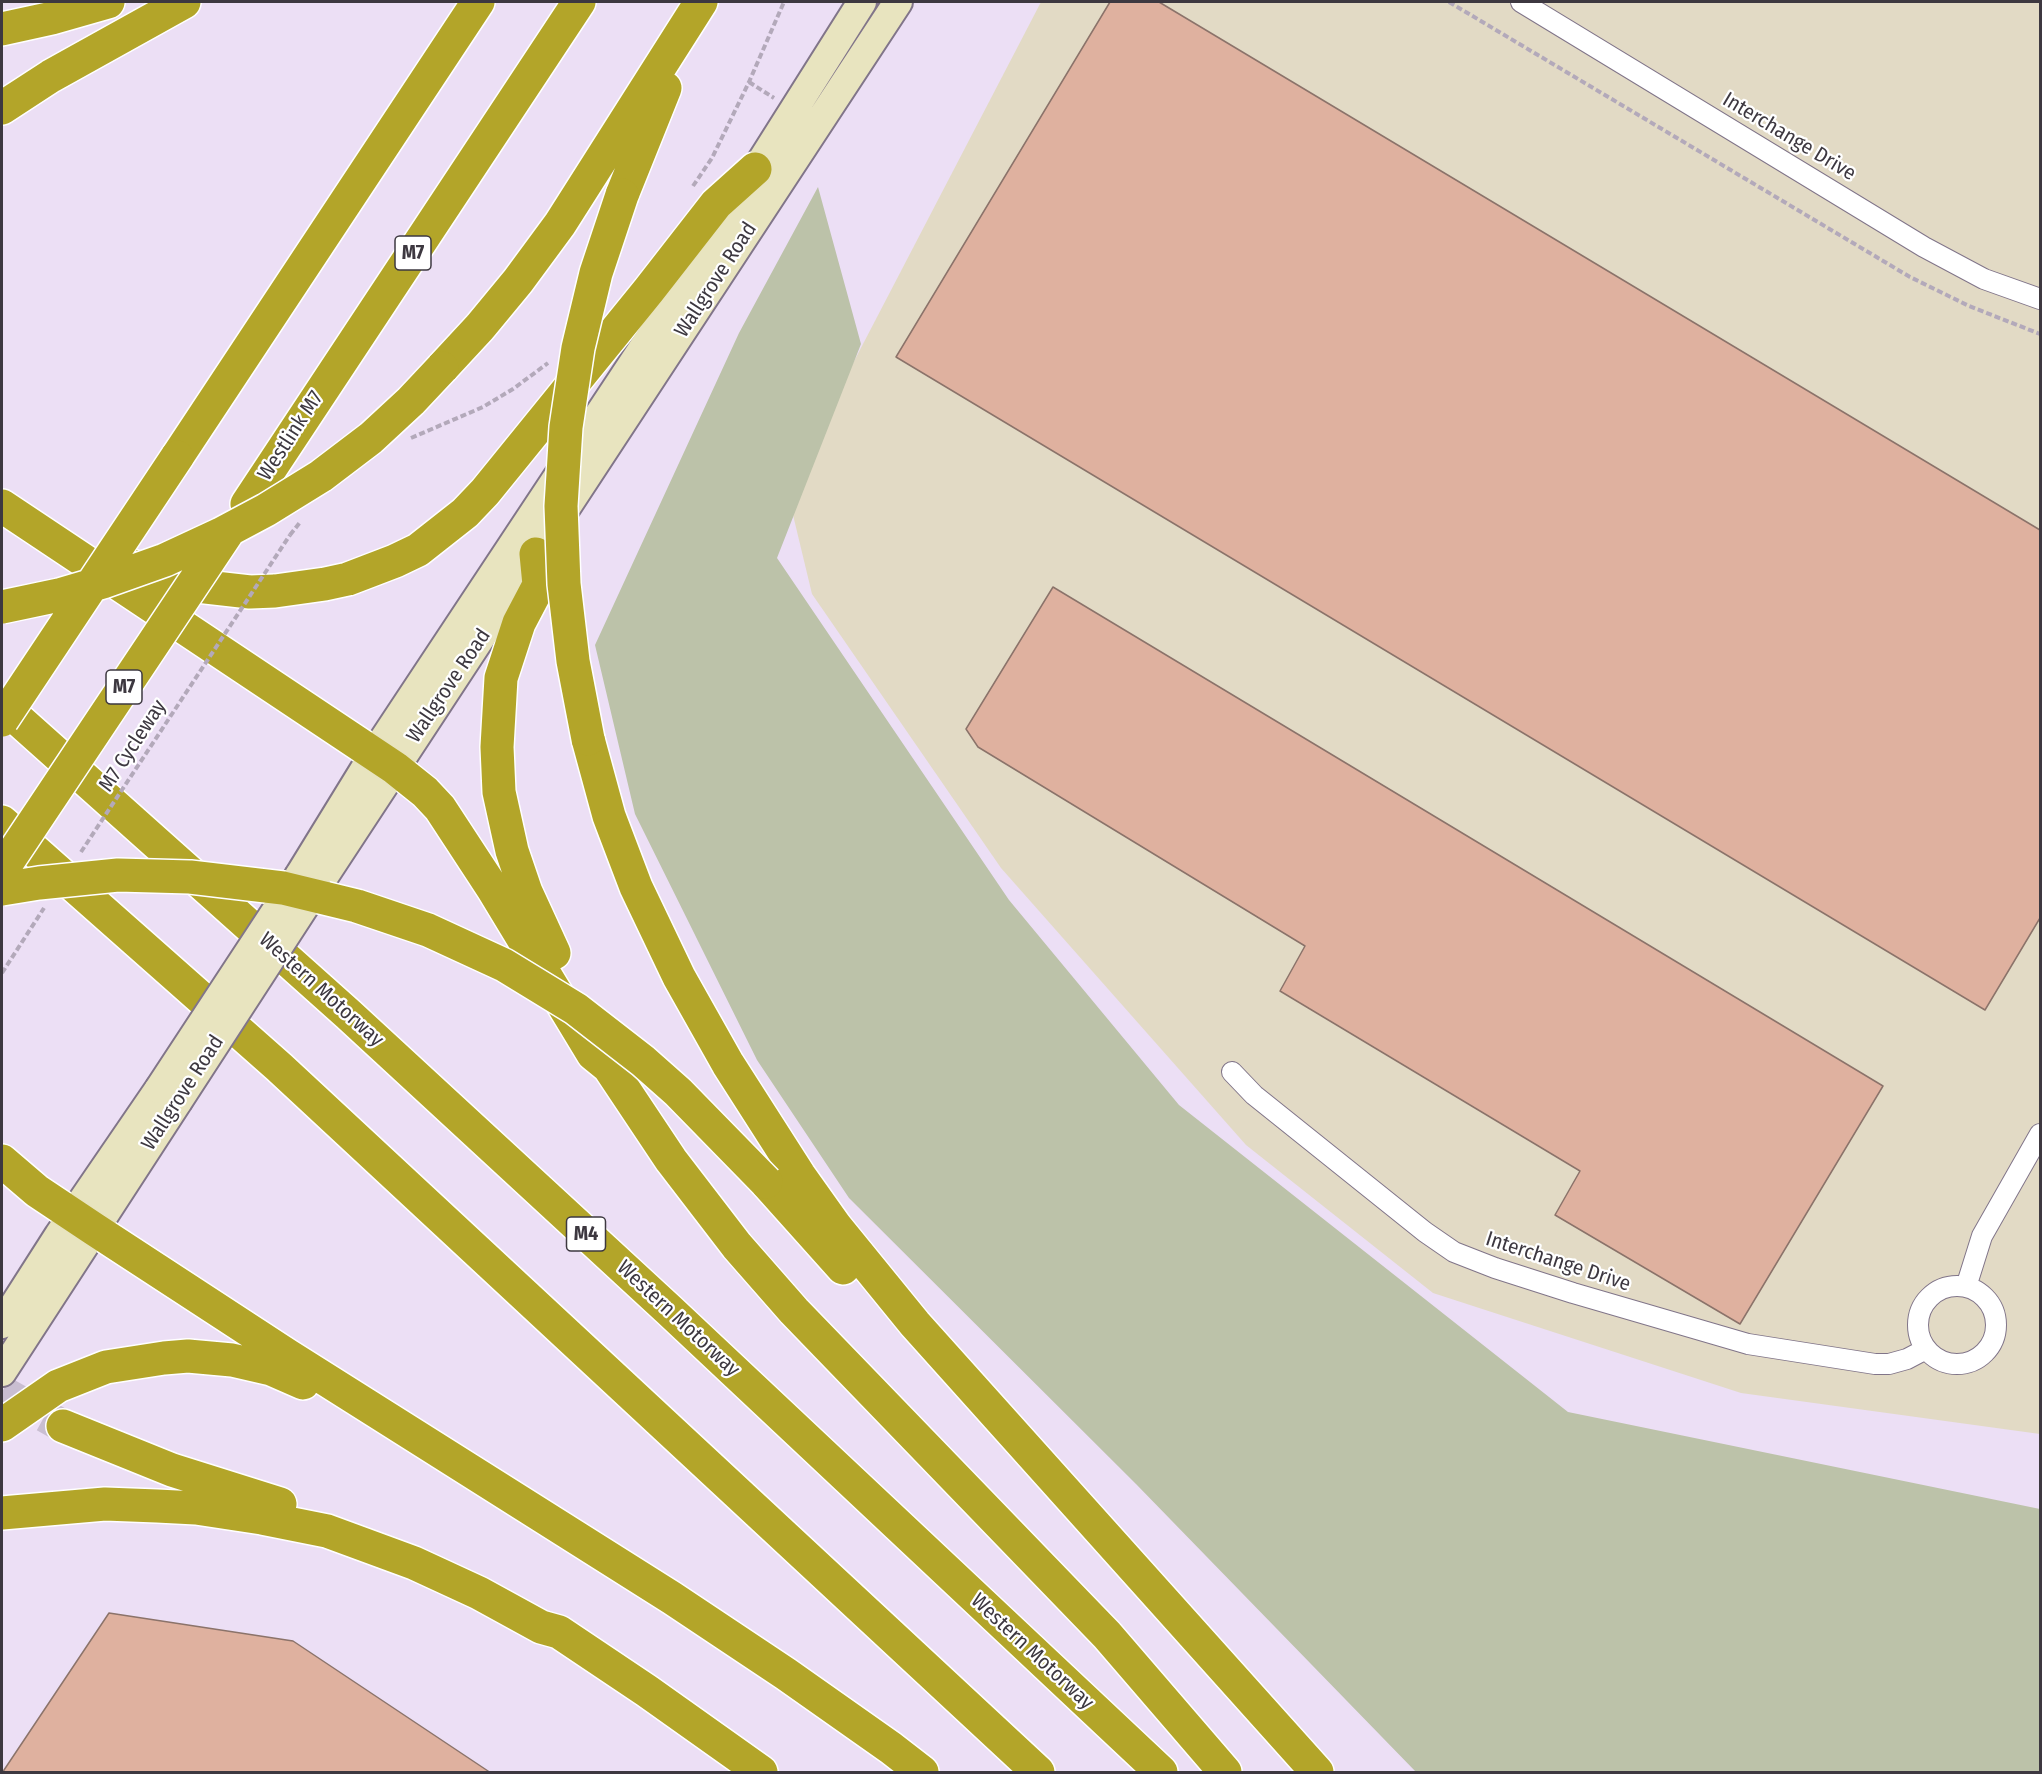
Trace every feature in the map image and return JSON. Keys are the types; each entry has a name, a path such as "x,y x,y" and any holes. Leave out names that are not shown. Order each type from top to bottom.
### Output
{"highway":[{"path":"2,29 108,2"},
{"path":"2,108 51,76 184,2"},
{"path":"2,720 478,2"},
{"name":"Westlink M7","path":"2,870 579,2"},
{"path":"702,2 641,144 596,273 578,348 566,427 561,506 564,585 573,661 588,739 609,816 636,887 680,977 728,1064 830,1219 915,1324 1317,1773"},
{"path":"2,608 59,595 165,560 266,510 321,476 371,438 442,368 480,327 518,280 560,224 702,2"},
{"path":"77,557 116,560 162,578 197,586 267,592 348,579 418,550 465,513 485,492 716,204 755,169"},
{"path":"2,506 385,761 425,792 440,808 499,899 593,1054 609,1067 671,1160 761,1275 1107,1635 1225,1773"},
{"path":"536,554 538,585 519,623 501,678 497,747 499,792 512,852 525,892 566,977 609,1050 609,1067"},
{"name":"Western Motorway","path":"2,705 374,1038 669,1310 1161,1773"},
{"path":"2,822 279,1067 1038,1773"},
{"path":"2,889 118,875 190,877 283,888 357,906 428,930 504,965 576,1009 644,1060 766,1182 1052,1501 1290,1773"},
{"path":"2,1161 38,1191 83,1222 672,1598 786,1674 891,1748 922,1773"},
{"path":"2,1425 58,1386 106,1367 164,1358 188,1356 232,1360 271,1368 304,1384 331,1382"},
{"path":"63,1426 172,1470 366,1531 413,1549 463,1571 525,1604 549,1618 559,1632"},
{"path":"2,1513 105,1504 196,1508 262,1518 327,1532 414,1563 479,1593 541,1627 559,1632 647,1690 762,1773"}],"main road":[{"name":"Wallgrove Road","path":"2,1324 83,1222 169,1095 385,761 862,2"},
{"name":"Wallgrove Road","path":"385,761 536,554 898,2"},
{"name":"Wallgrove Road","path":"2,1372 83,1222"}],"street":[{"name":"Interchange Drive","path":"1521,2 1924,247 1984,279 2040,299"},
{"name":"Interchange Drive","path":"1232,1072 1254,1095 1425,1232 1454,1252 1573,1293 1748,1344 1875,1364 1889,1364 1907,1359 1926,1349"},
{"path":"1966,1287 1982,1236 2040,1134"},
{"path":"1955,1286 1966,1287 1985,1297 1995,1316 1995,1337 1984,1355 1975,1361 1954,1365 1943,1362 1926,1349 1918,1329 1921,1309 1935,1293 1955,1286"}],"path":[{"path":"1449,2 1910,277 1969,306 2040,334"},
{"name":"M7 Cycleway","path":"80,853 290,535"},
{"path":"2,973 47,903"}],"shaded area":[{"path":"1041,2 2040,2 2040,1434 1741,1393 1433,1293 1246,1145 1001,868 812,594 787,490"}],"green space":[{"path":"818,187 861,344 777,558 1009,900 1179,1105 1568,1412 2040,1509 2040,1772 1416,1772 1136,1484 849,1198 757,1060 635,814 595,645 739,333"}],"building":[{"path":"1110,2 1159,2 2040,530 2040,918 1985,1010 896,357"},
{"path":"1053,587 1883,1086 1740,1324 1555,1215 1580,1171 1280,991 1305,946 978,747 966,729"},
{"path":"109,1613 293,1641 491,1773 2,1773"}],"tunnel":[{"path":"2,1392 63,1426"}]}
